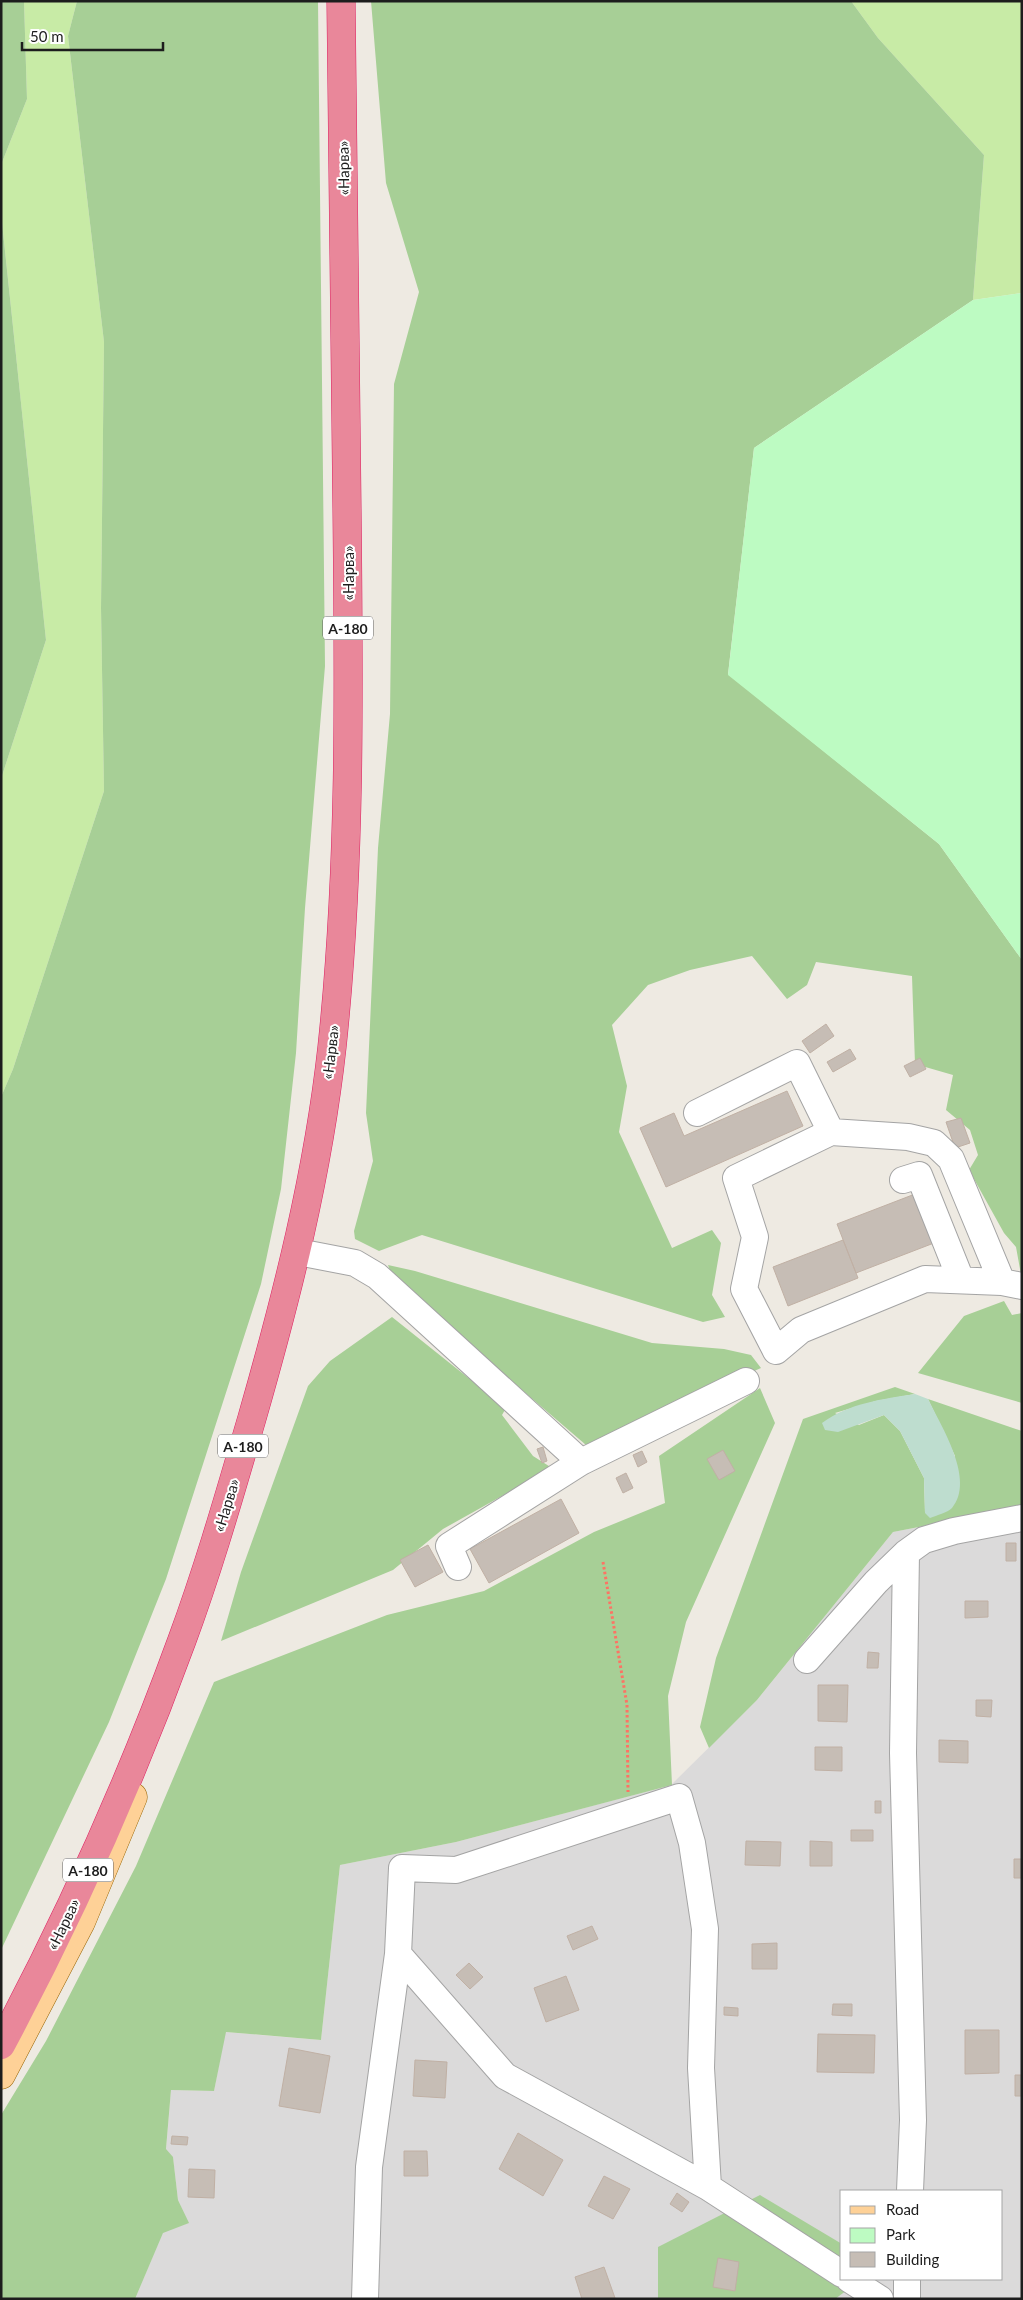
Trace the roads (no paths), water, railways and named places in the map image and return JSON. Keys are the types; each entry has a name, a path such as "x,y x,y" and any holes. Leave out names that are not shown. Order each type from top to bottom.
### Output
{"highway":[{"name":"«Нарва»","path":"1,2045 68,1916 132,1768 183,1639 220,1526 298,1252 318,1141 331,1051 344,902 348,587 341,1"},
{"path":"1,2018 55,1913 163,1689"}],"main road":[{"path":"1,2075 81,1922 116,1841 143,1771 183,1639"}],"street":[{"path":"697,1113 797,1063 831,1132"},
{"path":"831,1132 908,1137 934,1143 951,1159 1012,1284 924,1279 801,1330 776,1352 744,1289 756,1237 736,1178 831,1132"},
{"path":"903,1180 919,1174 962,1280"},
{"path":"298,1252 355,1264 377,1276 581,1462"},
{"path":"458,1567 449,1546 581,1462 746,1380"},
{"path":"807,1660 876,1582 906,1552 924,1540 954,1531 1022,1518"},
{"path":"906,1552 904,1753 913,2120 910,2190"},
{"path":"365,2299 369,2167 398,1954 402,1868 456,1870 628,1812 679,1797 692,1843 705,1929 701,2068 708,2188"},
{"path":"398,1954 505,2076 708,2188 840,2273"},
{"path":"851,2280 880,2299"},
{"path":"907,2280 907,2299"}]}
